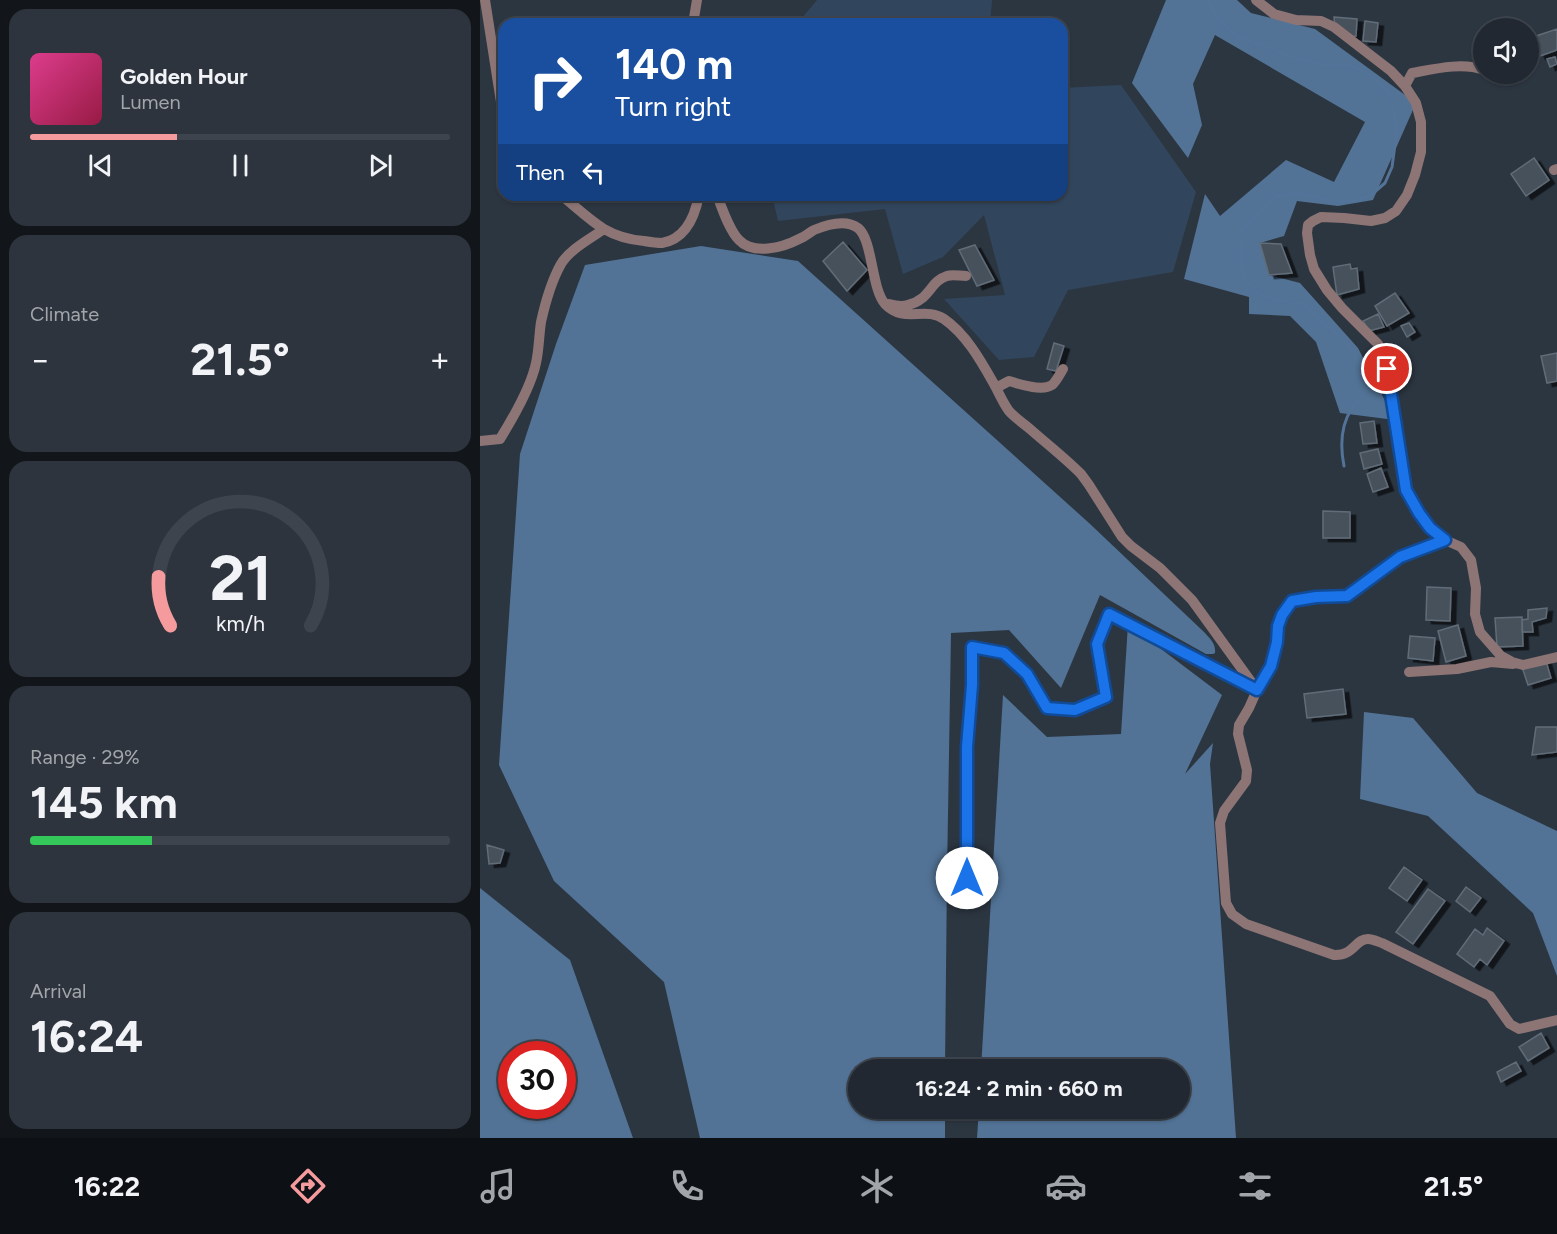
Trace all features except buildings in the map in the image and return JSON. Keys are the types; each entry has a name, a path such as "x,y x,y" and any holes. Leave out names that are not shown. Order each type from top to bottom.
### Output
{"street":[{"path":"485,0 498,83"},
{"path":"694,18 697,0"},
{"path":"1256,0 1274,14 1296,20 1321,21 1334,27 1391,71 1416,103 1421,122 1421,152 1407,195 1395,211 1385,218 1371,221 1321,217 1313,221 1308,225 1307,233 1310,255 1314,269 1327,290 1378,344 1387,369 1406,490 1430,528 1445,540 1461,547 1471,560 1476,588 1475,614 1480,632 1501,656 1523,665"},
{"path":"1405,86 1412,73 1432,69 1473,68"},
{"path":"569,201 604,229 619,236 636,241 665,242 682,233 696,212 698,201"},
{"path":"720,201 738,239 756,248 783,245 826,225 851,224 859,228 868,245 883,302 897,312 906,315 930,314 943,318 960,334 977,356 1011,413 1081,474 1122,537 1160,568 1192,600 1257,690"},
{"path":"480,441 501,439 517,412 536,364 542,320 560,265 576,248 604,229"},
{"path":"883,302 894,306 919,302 941,279 948,275 966,276"},
{"path":"996,388 1009,381 1031,387 1045,387 1052,385 1063,369"},
{"path":"1445,540 1400,557 1347,596 1316,597 1292,601 1282,615 1271,666 1239,725 1238,734 1247,770 1246,781 1224,810 1220,823 1226,903 1232,914 1246,924 1334,955 1348,952 1366,939 1382,943 1490,996 1510,1024 1519,1029 1557,1020"},
{"path":"967,878 967,747 972,685 972,647 1004,653 1027,674 1047,708 1075,710 1106,697 1097,644 1109,614 1257,690"},
{"path":"1409,672 1457,669 1491,662 1523,665 1557,657"}],"shaded area":[{"path":"817,0 992,0 990,18 802,18"},
{"path":"1166,0 1237,0 1251,13 1315,29 1416,103 1373,200 1338,206 1297,201 1284,236 1260,243 1269,275 1300,283 1358,348 1395,420 1340,413 1316,342 1290,316 1249,314 1249,297 1184,279 1205,194 1220,216 1286,160 1334,182 1365,122 1215,35 1193,84 1202,125 1188,158 1132,83"},
{"path":"1121,85 1196,192 1173,272 1068,290 1034,357 999,360 944,299 1005,295 984,215 943,257 903,274 885,209 778,221 773,201 1068,201 1068,88"},
{"path":"701,246 798,261 1089,523 1204,632 1215,646 1215,653 1206,654 1100,595 1061,688 1009,630 951,633 945,1059 848,1059 848,1119 945,1119 945,1138 700,1138 664,982 554,881 499,765 520,454 585,265"},
{"path":"1128,624 1222,695 1185,774 1213,743 1210,764 1236,1138 977,1138 978,1119 1190,1119 1190,1059 982,1059 1003,695 1047,737 1121,734"},
{"path":"1364,712 1413,718 1477,793 1557,831 1557,976 1533,913 1428,816 1360,799"},
{"path":"480,888 570,960 633,1138 480,1138"}],"waterway":[{"path":"1208,0 1219,20 1237,36 1295,58 1326,65 1349,64 1371,75 1388,92 1395,116 1396,137 1392,167 1385,183 1371,195 1355,201 1329,200 1298,193 1276,196 1242,232 1243,277 1257,293 1282,301 1303,304 1351,348 1361,367 1368,389 1354,405 1346,421 1342,443 1344,466"}],"route":[{"path":"967,878 967,747 972,685 972,647 1004,653 1027,674 1047,708 1075,710 1106,697 1097,644 1109,614 1257,690 1271,666 1278,626 1282,615 1292,601 1316,597 1347,596 1400,557 1445,540 1430,528 1406,490 1387,369"}]}
